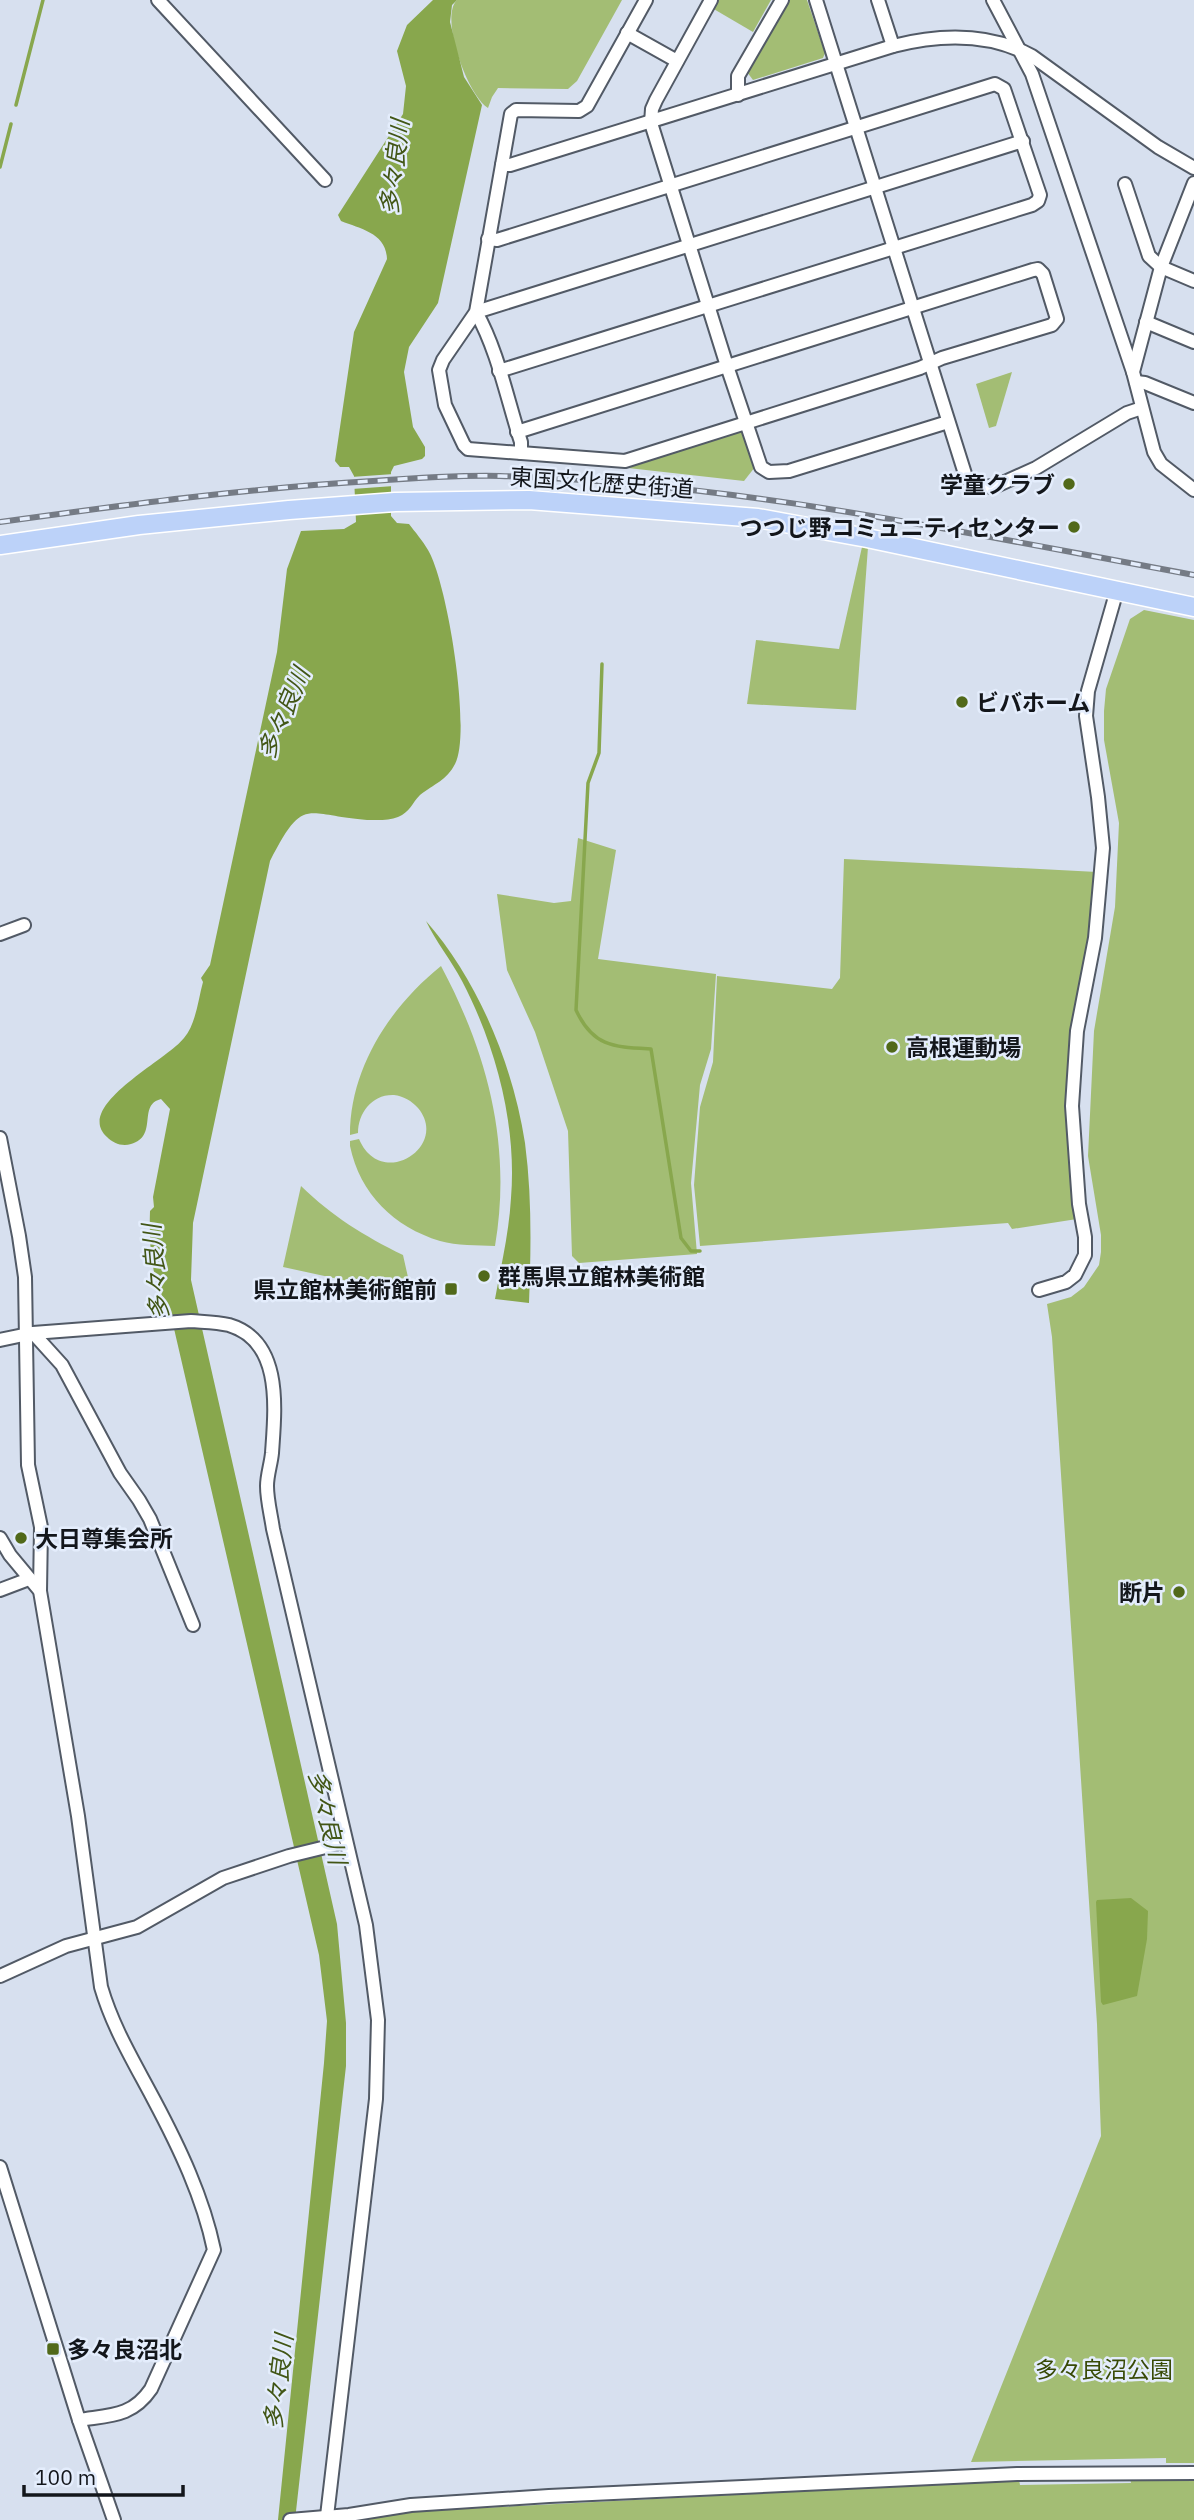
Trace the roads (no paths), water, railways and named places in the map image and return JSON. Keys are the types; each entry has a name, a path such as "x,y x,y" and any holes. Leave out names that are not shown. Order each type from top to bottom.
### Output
{"highway":[{"name":"東国文化歴史街道","path":"0,545 139,525 351,504 528,499 746,516 878,540 1194,607"}],"street":[{"path":"158,0 325,180"},
{"path":"517,432 1038,269 1044,274 1056,322 625,461 468,449 445,405 439,375 441,365 476,312 511,114 516,110 579,111 587,106 646,0"},
{"path":"711,0 652,109 651,122 761,467 766,472 778,473 948,422"},
{"path":"738,95 738,76 782,0"},
{"path":"816,0 966,477 983,488 996,486 1048,462 1127,413 1142,408"},
{"path":"878,0 893,46"},
{"path":"993,0 1021,50 1037,88 1135,377 1154,452 1161,464 1194,490"},
{"path":"627,33 677,61"},
{"path":"502,165 651,122 893,46 918,40 959,37 988,40 1021,50 1158,147 1194,167"},
{"path":"488,239 497,240 995,84 1004,89 1040,195 1038,201 1032,205 499,371"},
{"path":"476,312 1023,141"},
{"path":"1135,377 1161,267 1194,183"},
{"path":"1125,184 1149,256 1161,267 1194,281"},
{"path":"1181,214 1194,219"},
{"path":"476,312 499,371 521,453"},
{"path":"1146,322 1194,342"},
{"path":"1135,377 1194,403"},
{"path":"1039,1290 1066,1282 1075,1275 1081,1266 1086,1247 1079,1204 1072,1106 1077,1031 1095,939 1103,848 1086,716 1088,691 1117,590"},
{"path":"0,934 24,925"},
{"path":"0,1138 25,1277 29,1333 28,1465 41,1527 40,1591 78,1816 101,1987 109,2015 179,2149 200,2199 214,2250 151,2389 142,2403 129,2410 79,2420"},
{"path":"0,1340 29,1333 191,1321 214,1323 229,1325 250,1336 266,1356 270,1368 273,1383 272,1455 267,1485 272,1529 366,1925 378,2020 376,2099 327,2516"},
{"path":"29,1333 62,1365 120,1473 150,1519 193,1625"},
{"path":"0,1538 10,1555 40,1591"},
{"path":"0,1590 29,1579"},
{"path":"0,1976 66,1946 137,1927 223,1878 289,1856 334,1845"},
{"path":"0,2167 79,2420 114,2520"},
{"path":"290,2520 411,2505 577,2495 1017,2474 1194,2473"}],"water":[{"name":"多々良川","path":"433,0 457,0 452,5 450,22 464,77 482,105 438,303 409,347 404,372 413,427 425,447 425,456 394,466 391,472 391,516 397,523 409,524 426,547 443,592 459,690 460,747 455,764 448,774 420,795 402,815 391,819 367,820 308,814 299,818 281,840 270,861 193,1223 191,1280 337,1924 346,2023 346,2066 295,2520 278,2520 324,2063 327,2021 319,1955 169,1307 154,1274 150,1211 154,1207 153,1197 170,1109 161,1099 154,1102 150,1107 144,1134 139,1140 128,1145 112,1141 100,1125 102,1112 112,1098 126,1084 174,1048 184,1038 194,1019 203,982 201,978 210,965 277,652 287,569 301,531 344,529 356,522 354,476 349,467 340,467 335,461 354,332 387,259 386,250 377,238 341,221 338,215 403,114 406,86 397,51 407,25"},
{"path":"426,921 445,944 477,997 491,1025 512,1084 525,1143 529,1183 529,1303 495,1299 507,1237 512,1170 511,1142 502,1086 474,1006 458,973"},
{"path":"1131,1898 1148,1911 1147,1939 1137,1996 1103,2005 1096,1902"}],"waterway":[{"path":"16,105 43,0"},
{"path":"0,167 11,124"},
{"path":"602,664 599,753 588,783 576,1010 590,1031 606,1043 651,1049 681,1238 691,1251 700,1251"}],"railway":[{"path":"0,522 279,488 420,478 500,476 588,480 762,499 935,527 1194,575"}],"place":[{"name":"学童クラブ","path":"1069,484"},
{"name":"つつじ野コミュニティセンター","path":"1074,527"},
{"name":"ビバホーム","path":"962,702"},
{"name":"高根運動場","path":"892,1047"},
{"name":"群馬県立館林美術館","path":"484,1276"},
{"name":"県立館林美術館前","path":"451,1289"},
{"name":"大日尊集会所","path":"21,1538"},
{"name":"断片","path":"1179,1592"},
{"name":"多々良沼北","path":"53,2349"}],"park label":[{"name":"多々良沼公園","path":"1104,2369"}]}
